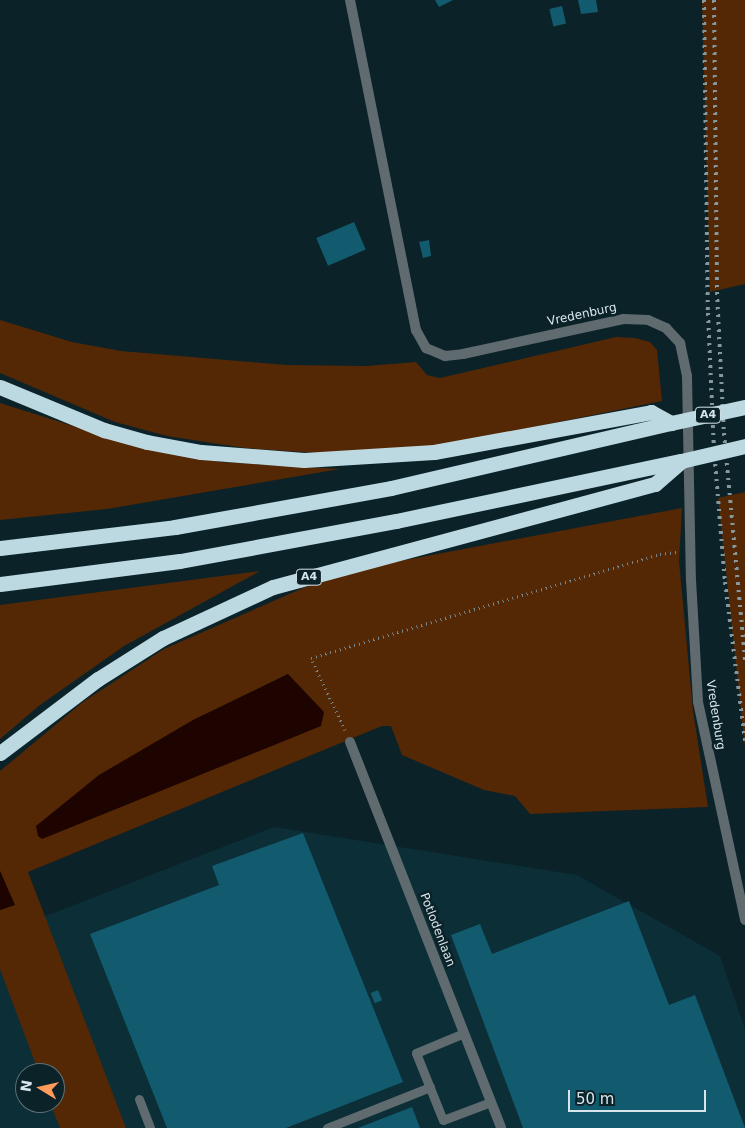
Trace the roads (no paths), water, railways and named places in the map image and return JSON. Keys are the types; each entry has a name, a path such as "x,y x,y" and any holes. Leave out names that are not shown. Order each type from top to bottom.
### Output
{"highway":[{"path":"0,388 104,430 147,442 201,452 304,460 434,452 651,412 671,423"},
{"name":"A4","path":"0,548 175,527 381,490 745,407"},
{"name":"A4","path":"0,584 190,559 396,521 745,446"},
{"name":"A4","path":"0,753 98,679 163,638 273,587 655,484 681,461"}],"street":[{"name":"Vredenburg","path":"350,0 421,342 434,353 445,356 623,319 648,320 666,328 680,343 687,376 691,550 698,702 745,920"},
{"name":"Potlodenlaan","path":"350,742 501,1128"}],"lane":[{"path":"464,1033 416,1053 443,1120 491,1102"},
{"path":"327,1128 430,1087"},
{"path":"139,1099 150,1128"}],"railway":[{"path":"704,0 708,313 714,449 725,582 745,741"},
{"path":"714,0 717,292 724,433 745,660"}]}
